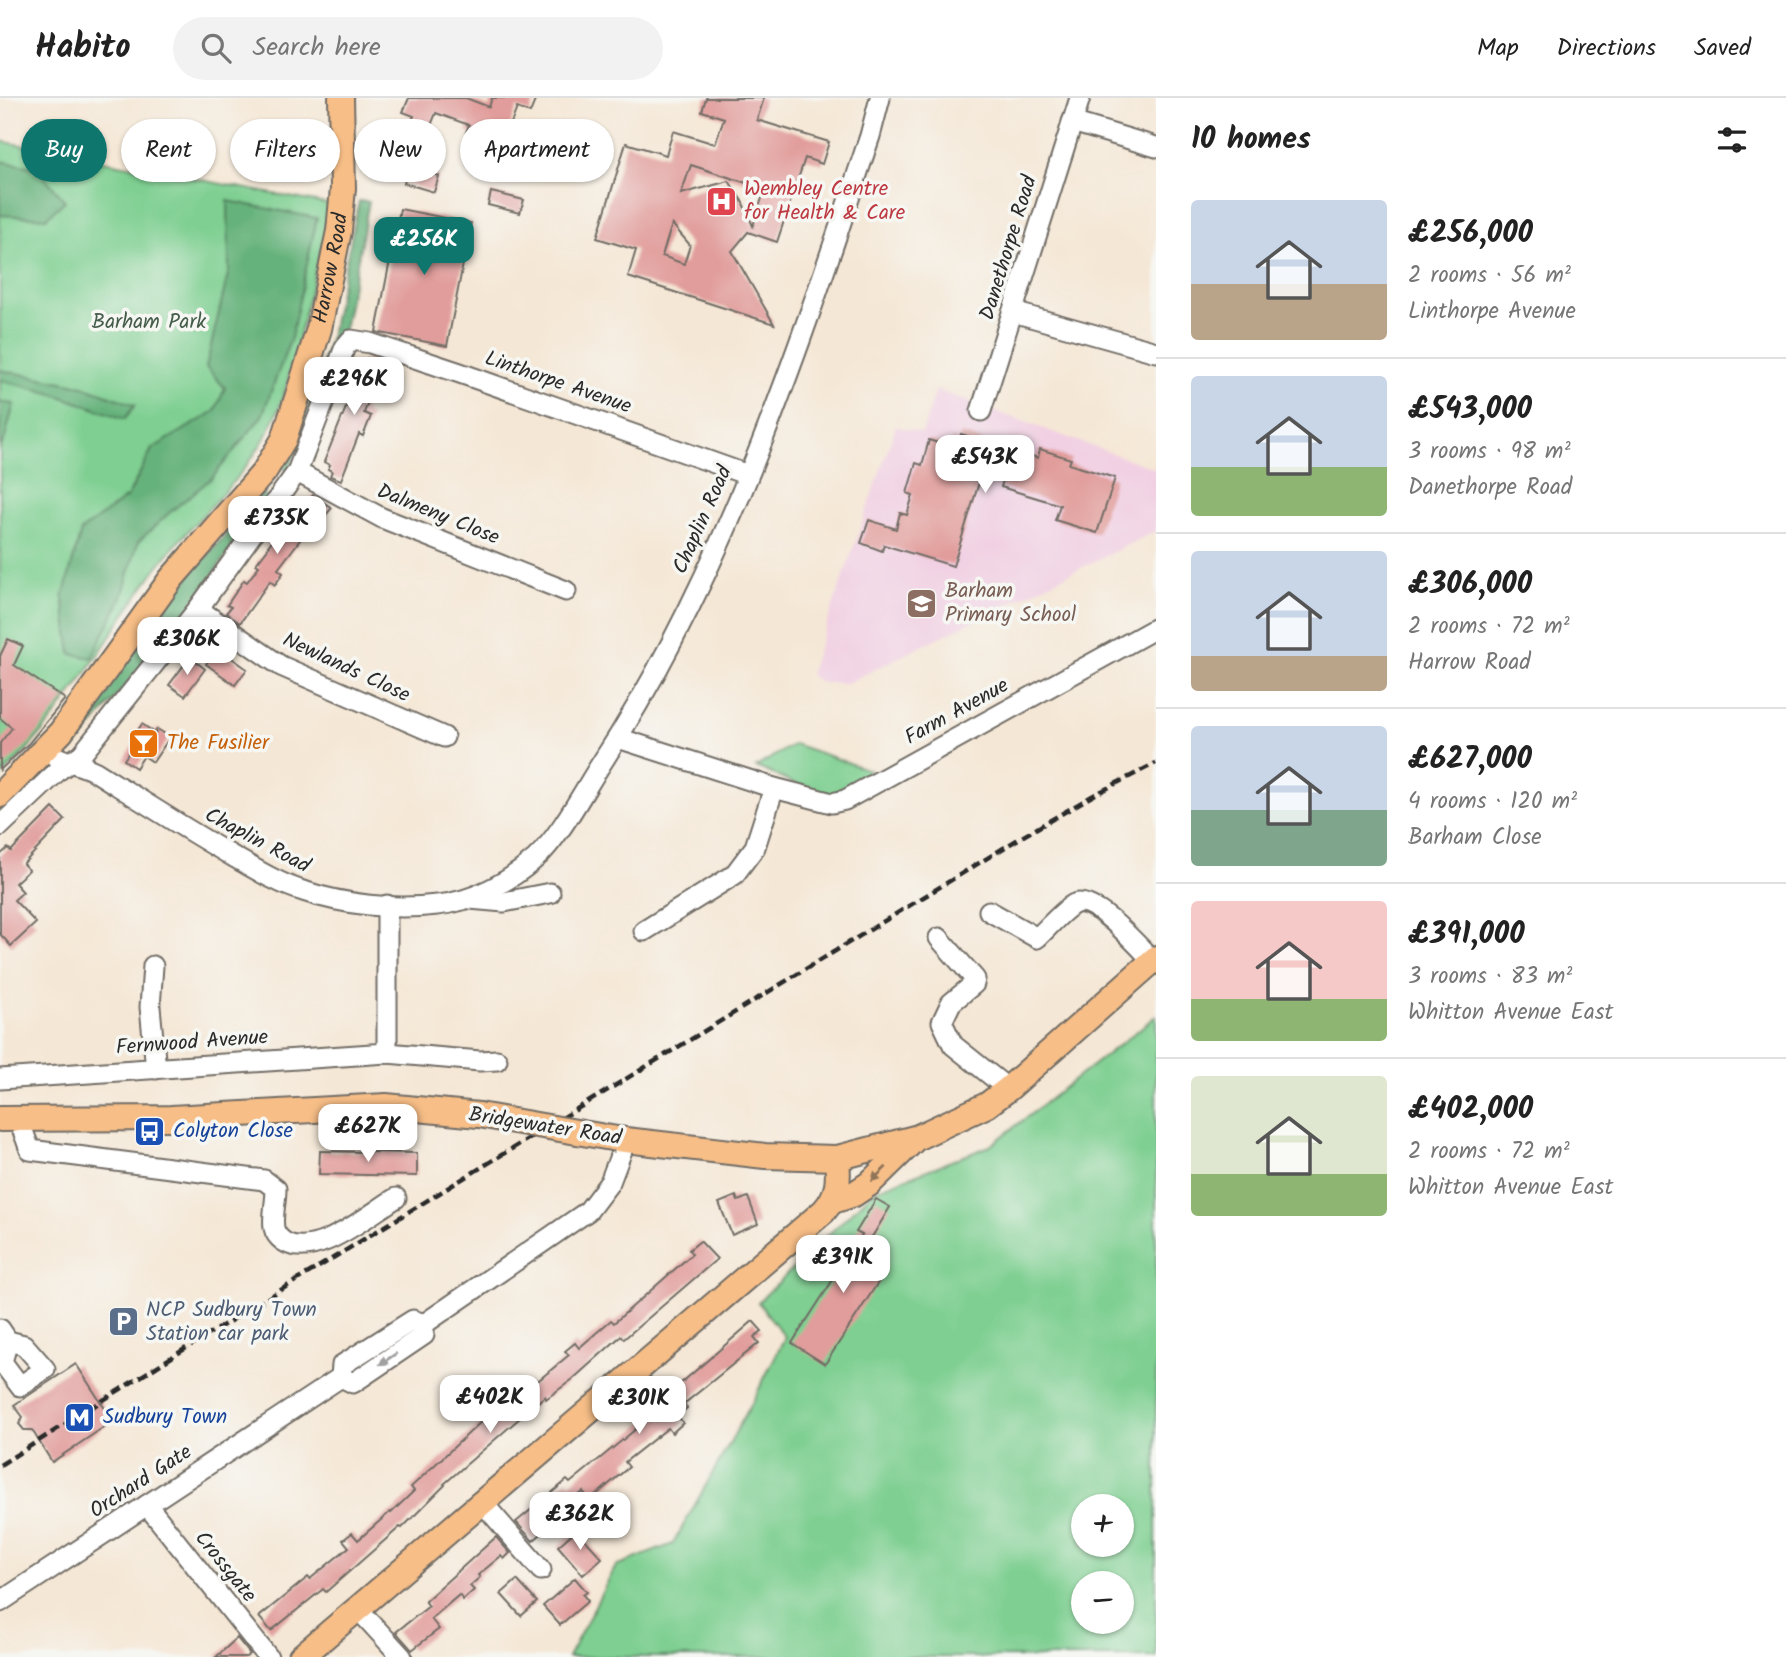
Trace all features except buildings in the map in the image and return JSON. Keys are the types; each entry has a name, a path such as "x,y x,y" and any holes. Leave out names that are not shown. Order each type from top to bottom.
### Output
{"main road":[{"name":"Harrow Road","path":"0,795 45,750 90,695 171,579 264,471 284,439 318,329 339,231 343,188 341,98"},
{"name":"Bridgewater Road","path":"10,1119 171,1118 386,1106 479,1115 622,1139 765,1156 837,1158 919,1137 987,1105 1154,960"},
{"name":"Bridgewater Road","path":"301,1657 833,1201 855,1194 869,1184 919,1137"},
{"path":"833,1201 839,1185 837,1158"}],"street":[{"name":"Chaplin Road","path":"45,750 96,772 258,871 300,891 347,903 437,905 468,898 508,880 537,858 618,738 692,601 748,475 787,378 870,136 880,98"},
{"name":"Danethorpe Road","path":"981,411 1080,98"},
{"path":"1072,122 1156,147"},
{"path":"1013,312 1156,352"},
{"name":"Linthorpe Avenue","path":"351,340 370,343 460,373 748,475"},
{"name":"Harrow Road","path":"0,826 59,770 82,754 198,609 297,472 345,347 351,340"},
{"name":"Dalmeny Close","path":"297,472 382,518 566,591"},
{"name":"Newlands Close","path":"198,609 281,666 444,737"},
{"name":"Farm Avenue","path":"618,738 774,788 832,803 845,800 1156,628"},
{"path":"644,932 734,875 755,847 774,788"},
{"name":"Chaplin Road","path":"468,898 504,902 550,893"},
{"path":"989,911 1037,938 1074,904 1083,902 1119,926 1154,960"},
{"path":"387,905 387,1052"},
{"path":"939,938 975,979 974,984 951,1003 942,1022 953,1045 1008,1089"},
{"path":"153,965 150,1007 156,1069"},
{"name":"Fernwood Avenue","path":"0,1079 387,1052 480,1061 497,1060"},
{"path":"10,1119 30,1150 264,1180 276,1189 274,1230 277,1236 291,1245 308,1247 324,1242 396,1198"},
{"name":"Orchard Gate","path":"0,1602 341,1377 352,1383 424,1335 424,1324 588,1211 610,1182 622,1139"},
{"path":"482,1502 541,1570"},
{"name":"Crossgate","path":"147,1505 268,1657"},
{"path":"358,1609 402,1657"}],"shaded area":[{"name":"Barham Primary School","path":"936,390 1156,469 1156,531 847,683 823,683 809,675 896,426 922,433"}],"green space":[{"name":"Barham Park","path":"0,141 21,145 21,182 107,182 107,162 121,164 121,182 212,182 331,205 288,380 280,407 265,437 237,477 156,569 64,704 23,754 0,777"},
{"path":"0,161 21,165 21,182 49,182 65,201 46,218 0,215"},
{"path":"228,201 317,218 291,338 262,416 212,478 138,542 122,597 92,658 71,654 63,597 81,531 128,496 152,449 215,411 225,388 206,367 229,270"},
{"path":"359,201 369,202 345,325 318,402 288,472 282,467 301,426 330,338"},
{"path":"0,370 83,386 135,405 125,419 54,394 0,380"},
{"path":"0,402 14,404 0,449"},
{"path":"262,493 268,497 187,611 70,753 62,750 191,574"},
{"path":"794,744 869,770 865,777 834,795 798,785 756,767"},
{"path":"1156,1016 1156,1657 568,1657 616,1566 673,1544 752,1403 785,1337 758,1302 875,1190 990,1146"}],"railway":[{"path":"0,1465 199,1340 1020,838 1156,763"}],"place":[{"name":"Wembley Centre for Health & Care","path":"721,201"},
{"name":"Barham Primary School","path":"922,603"},
{"name":"The Fusilier","path":"144,743"},
{"name":"Colyton Close","path":"150,1131"},
{"name":"NCP Sudbury Town Station car park","path":"123,1322"},
{"name":"Sudbury Town","path":"80,1417"}]}
